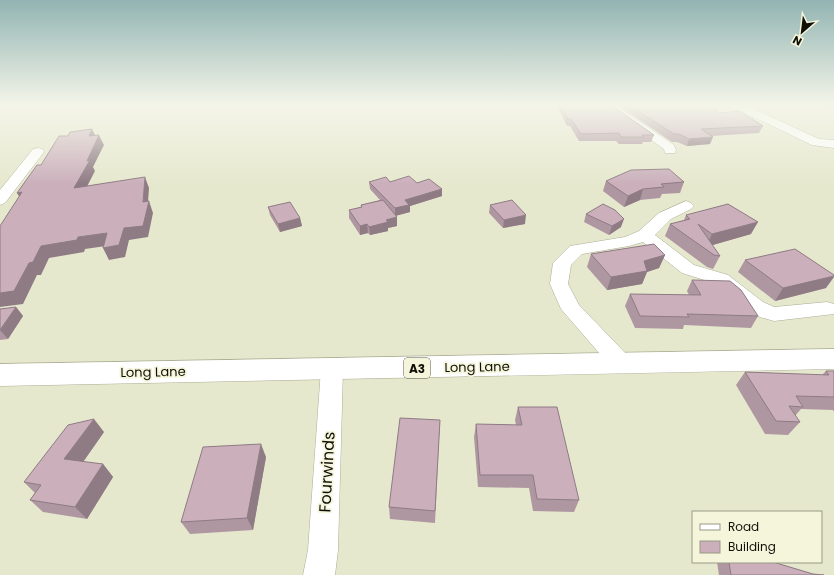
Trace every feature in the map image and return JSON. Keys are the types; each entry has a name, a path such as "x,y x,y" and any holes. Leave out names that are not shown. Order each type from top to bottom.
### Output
{"main road":[{"name":"Long Lane","path":"0,375 834,358"}],"street":[{"path":"645,131 670,148 670,150"},
{"path":"792,131 816,142 834,144"},
{"path":"0,200 38,152"},
{"path":"621,363 571,309 559,284 562,263 576,250 629,241 645,235 665,216 686,206"},
{"path":"645,235 688,269 721,279 756,307 767,312 774,314 827,309"},
{"name":"Fourwinds","path":"319,575 323,550 332,369"}],"building":[{"path":"91,131 89,136 99,135 87,161 90,160 74,188 145,177 143,202 149,201 143,226 124,228 119,245 103,248 107,233 78,237 77,240 41,246 33,262 29,263 14,291 0,293 0,226 22,192 17,193 37,165 41,165 59,136 68,136 70,132"},
{"path":"579,131 648,131 654,135 642,135 644,137 621,137 619,133 581,134"},
{"path":"669,131 704,131 713,137 689,139 679,134 674,134"},
{"path":"669,169 684,182 661,184 664,187 643,189 628,196 606,181 631,170"},
{"path":"409,176 417,183 429,179 442,189 405,200 409,205 395,208 369,182 386,177 390,182"},
{"path":"383,200 397,217 386,220 388,222 369,227 367,224 360,226 349,210 362,207 361,205"},
{"path":"512,200 526,215 504,220 490,205"},
{"path":"290,202 300,218 278,224 268,207"},
{"path":"603,204 615,210 624,219 612,226 586,214"},
{"path":"728,204 758,222 712,234 698,224 720,256 714,255 670,224 690,219 686,215"},
{"path":"654,244 665,255 644,261 647,271 611,277 591,254"},
{"path":"795,249 834,276 783,288 745,260"},
{"path":"692,280 730,281 741,290 758,316 687,314 689,317 640,316 630,294 701,295"},
{"path":"16,307 0,330 0,309"},
{"path":"826,371 834,371 834,397 796,396 803,407 789,406 800,422 776,421 745,372 829,375"},
{"path":"518,407 557,407 579,500 537,499 533,475 480,475 476,424 522,425"},
{"path":"400,418 440,420 435,511 389,507"},
{"path":"94,419 64,459 103,464 75,507 30,500 41,485 24,482 68,425"},
{"path":"261,444 247,518 181,522 203,447"},
{"path":"729,563 776,563 813,574 824,575 731,575"}]}
